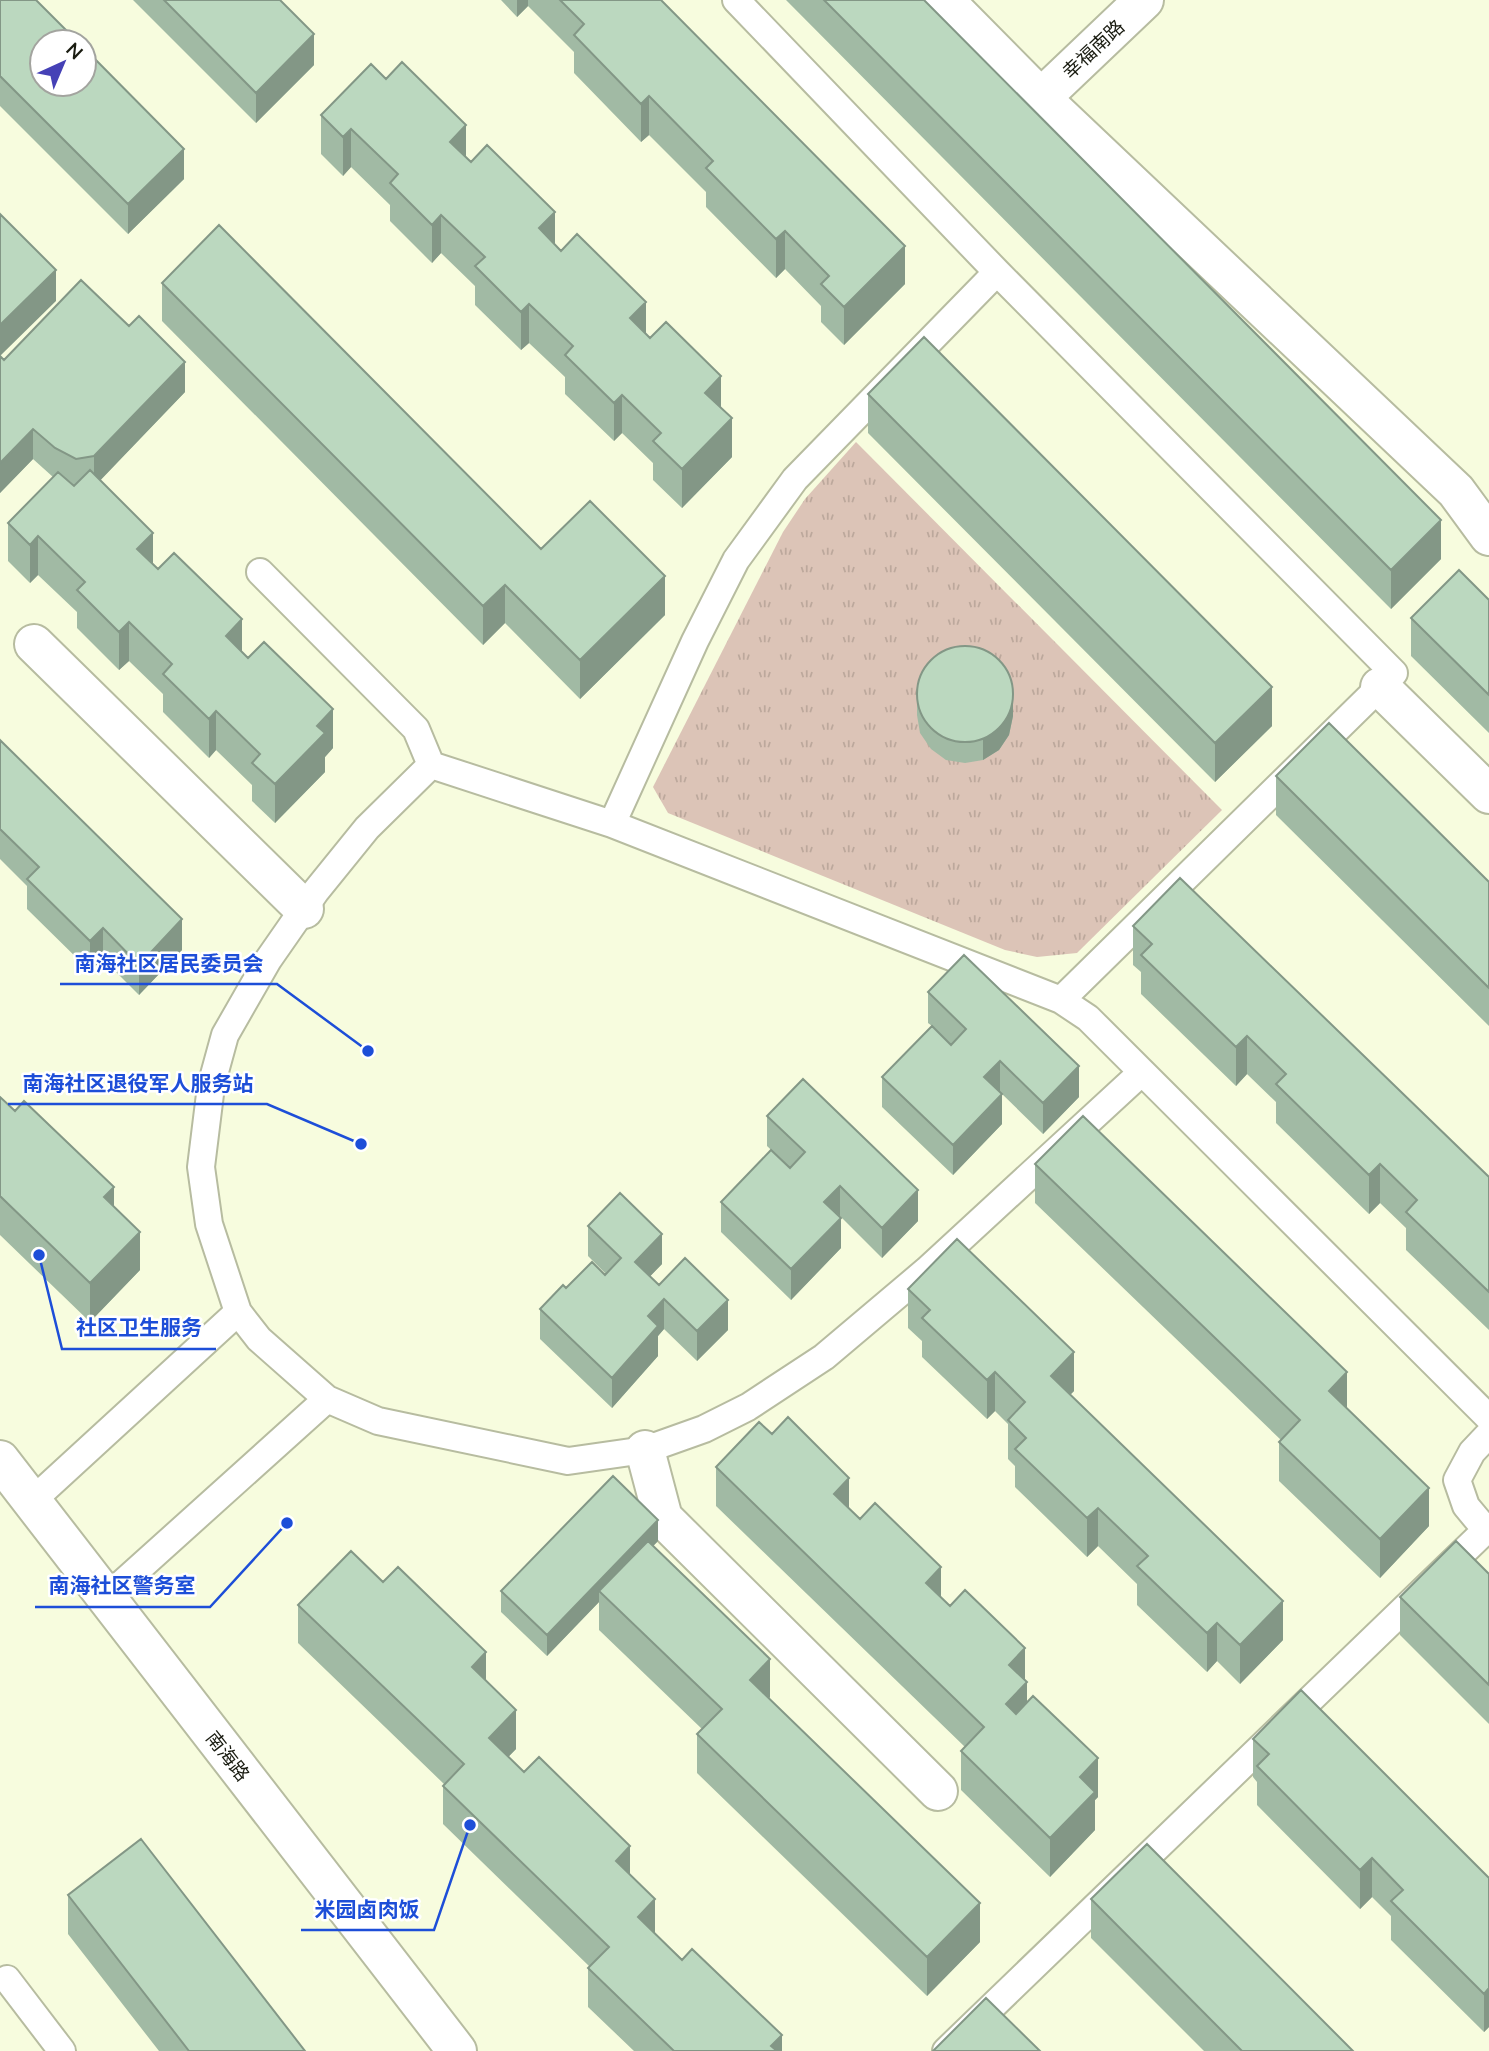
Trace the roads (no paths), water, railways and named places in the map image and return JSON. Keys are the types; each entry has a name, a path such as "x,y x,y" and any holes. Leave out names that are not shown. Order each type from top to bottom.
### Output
{"street":[{"path":"944,0 1041,98 1456,491 1489,536"},
{"name":"幸福南路","path":"1041,98 1144,0"},
{"path":"33,644 304,909"},
{"path":"1380,687 1489,794"},
{"path":"645,1450 663,1518 938,1791"},
{"name":"南海路","path":"0,1460 457,2051"}],"lane":[{"path":"736,0 997,272 1394,673 1062,1000"},
{"path":"612,824 695,641 736,560 795,479 997,272"},
{"path":"260,572 416,729 431,765 612,824 1062,1000 1088,1018 1489,1418"},
{"path":"431,765 367,828 268,960 225,1035 211,1086 201,1167 209,1224 238,1312 259,1339 327,1399 378,1421 568,1461 645,1450 704,1429 748,1407 824,1357 926,1270 1142,1072"},
{"path":"32,1500 238,1312"},
{"path":"106,1598 327,1399"},
{"path":"946,2051 1486,1530 1466,1506 1457,1480 1472,1452 1489,1434"},
{"path":"7,1979 62,2051"}],"place":[{"name":"南海社区居民委员会","path":"368,1051"},
{"name":"南海社区退役军人服务站","path":"361,1144"},
{"name":"社区卫生服务","path":"39,1255"},
{"name":"南海社区警务室","path":"287,1523"},
{"name":"米园卤肉饭","path":"470,1825"}]}
